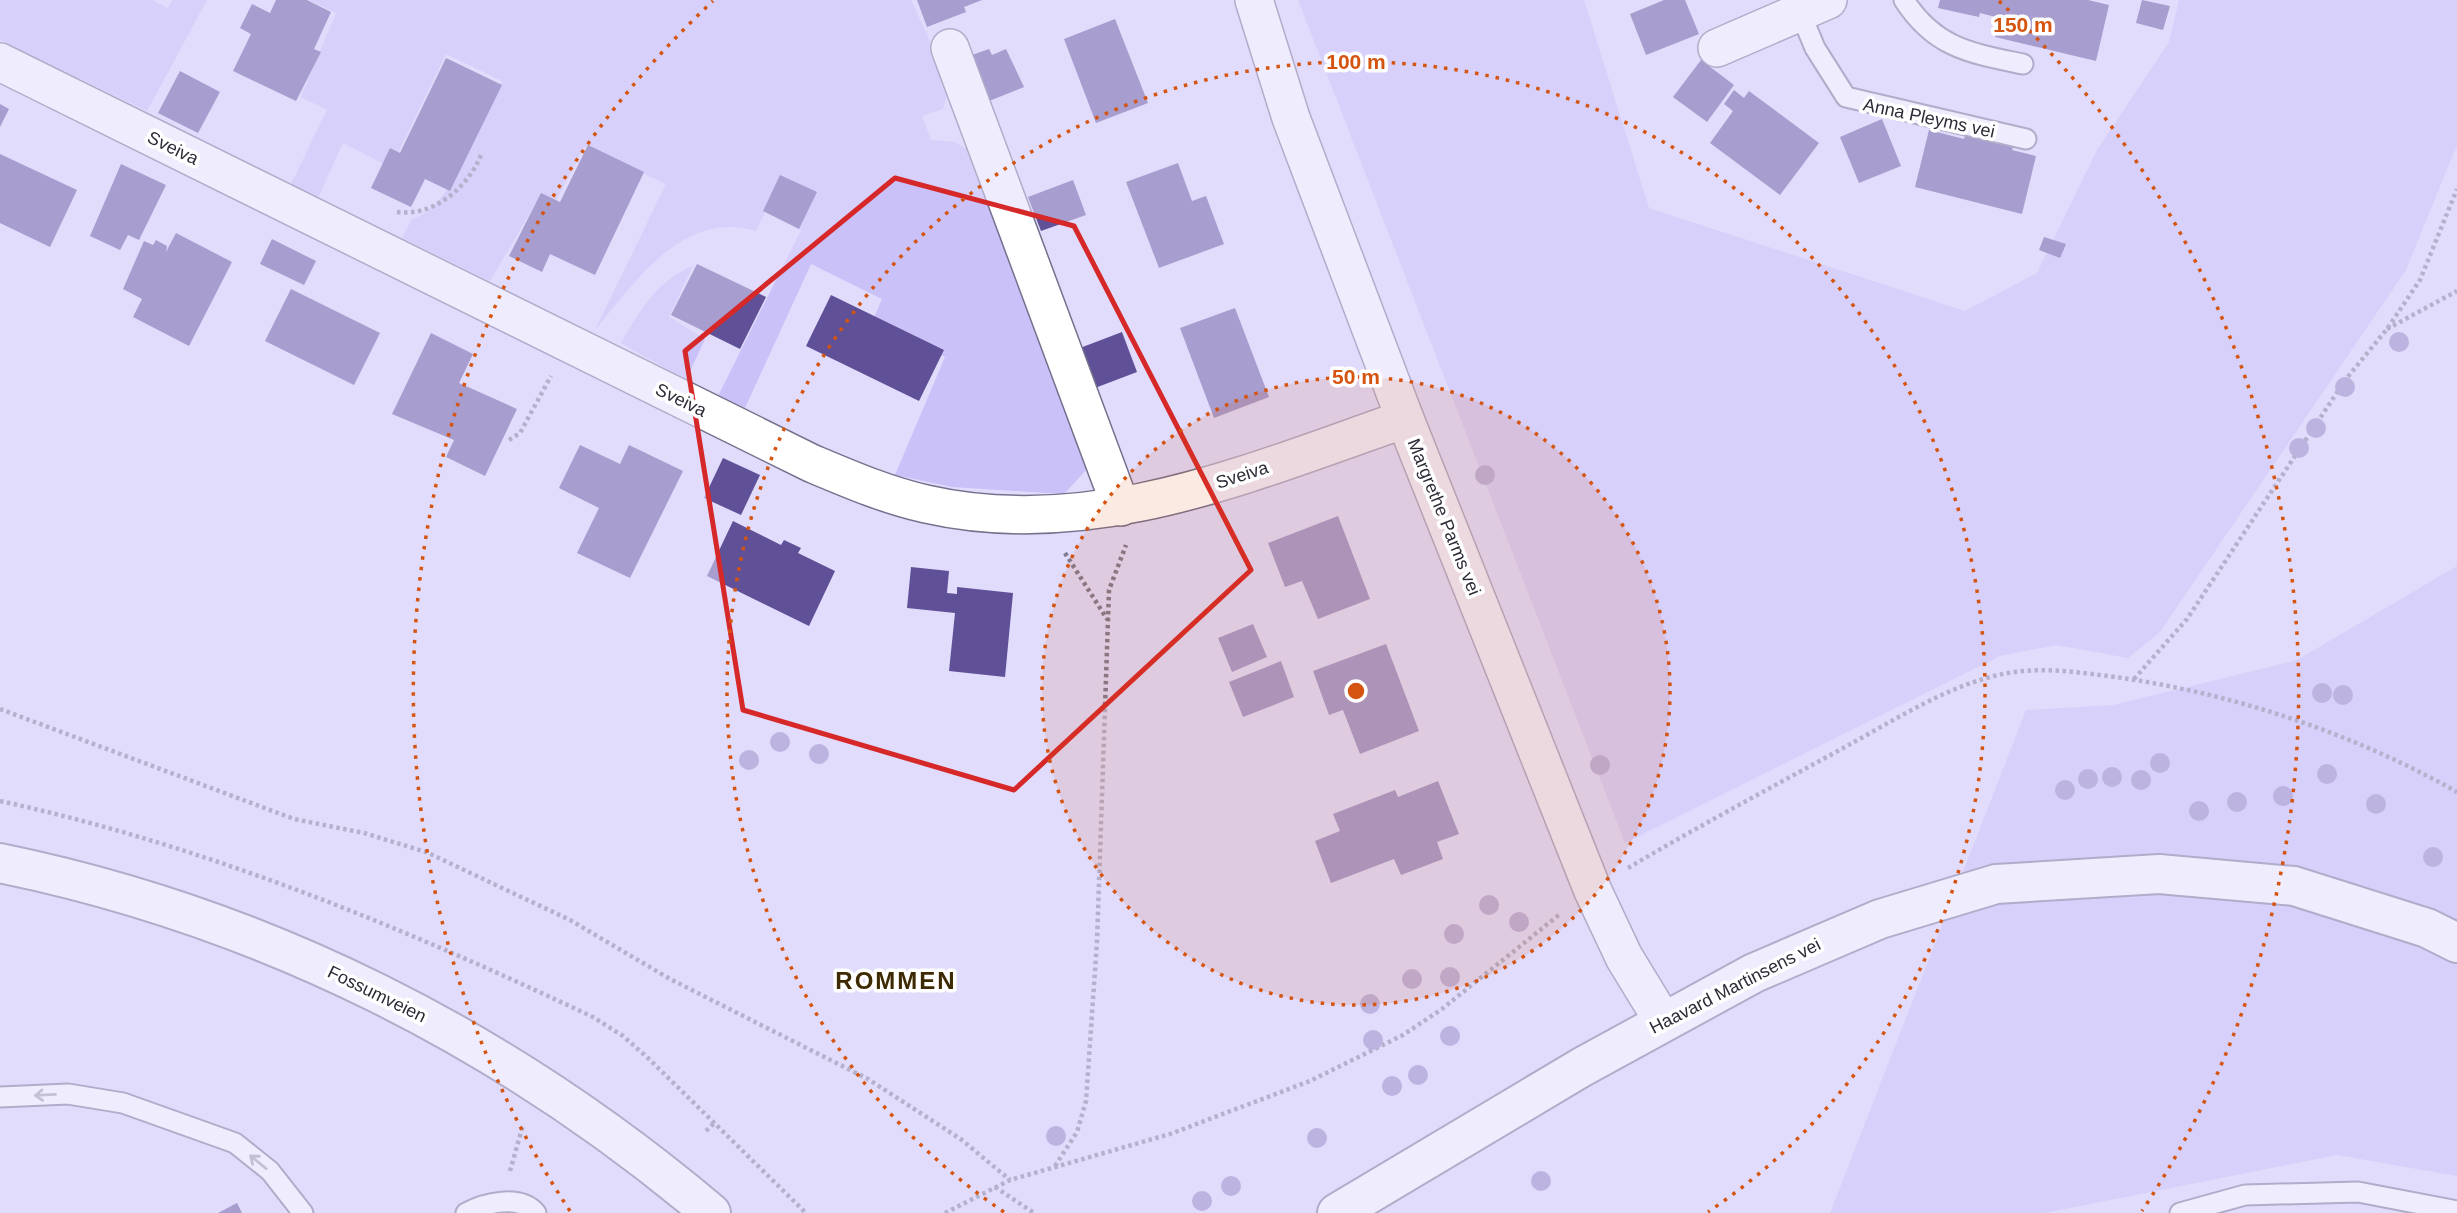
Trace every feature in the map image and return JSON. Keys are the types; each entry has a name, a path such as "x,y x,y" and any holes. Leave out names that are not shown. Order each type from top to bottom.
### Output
{"street":[{"name":"Margrethe Parms vei","path":"1254,0 1292,118 1405,419 1593,891 1624,957 1663,1021"},
{"name":"Anna Pleyms vei","path":"1717,48 1814,6"},
{"path":"950,48 1121,507"},
{"name":"Sveiva","path":"0,62 811,463 876,490 928,505 974,511 1040,514 1121,507 1228,481 1405,419"},
{"name":"Fossumveien","path":"0,863 134,896 200,918 267,943 400,1003 483,1048 547,1088 655,1167 711,1213"},
{"name":"Haavard Martinsens vei","path":"1337,1213 1663,1021 1754,972 1880,919 1996,884 2159,874 2294,886 2427,928 2457,943"}],"lane":[{"path":"1904,0 1929,31 1947,44 1975,54 2023,64"},
{"name":"Anna Pleyms vei","path":"1814,6 1815,48 1846,97 2026,139"},
{"path":"0,1097 68,1094 123,1103 235,1143 270,1171 303,1213"},
{"path":"2179,1213 2245,1195 2358,1192 2457,1211"},
{"path":"466,1213 480,1205 502,1201 532,1208 536,1213"}],"path":[{"path":"389,208 409,213 435,204 460,189 474,171 481,155"},
{"path":"2133,680 2187,619 2346,379 2387,329 2420,279 2457,189"},
{"path":"2387,329 2457,291"},
{"path":"509,440 520,433 568,345"},
{"path":"1040,514 1108,620"},
{"path":"1054,1166 1077,1132 1086,1101 1097,942 1109,590 1127,543"},
{"path":"1621,873 1685,834 1942,696 2005,674 2031,670 2064,671 2133,680 2234,699 2405,763 2457,792"},
{"path":"0,709 294,819 364,833 426,852 570,920 670,979 868,1079 962,1140 1010,1180"},
{"path":"0,801 76,818 173,845 265,876 593,1017 623,1036 806,1213"},
{"path":"945,1213 1010,1180 1170,1135 1310,1081 1403,1035 1441,1009 1563,911"},
{"path":"502,1201 527,1114"},
{"path":"706,1131 714,1123"},
{"path":"995,1187 1034,1213"}],"highlighted area":[{"path":"895,178 1074,226 1251,570 1014,790 743,710 685,351"}],"shaded area":[{"path":"0,0 152,0 168,8 172,0 207,0 147,111 0,40"},
{"path":"309,0 911,0 950,84 943,109 922,116 931,140 955,142 970,151 1088,468 1064,494 952,487 895,475 945,357 872,322 882,299 811,264 745,408 718,396 801,230 766,210 756,231 730,227 706,230 663,254 627,291 595,330 666,184 584,147 555,203 540,196 490,281 402,238 412,219 427,212 453,180 502,81 446,54 395,159 388,166 343,143 317,200 291,184 327,110 301,97 336,13"},
{"path":"1298,0 1584,0 1649,208 1965,311 2037,273 2097,150 2169,42 2179,0 2457,0 2457,145 2406,270 2160,632 2128,658 2056,645 2000,656 1625,843"},
{"path":"693,266 669,317 705,339 686,380 621,343 659,288 669,279"},
{"path":"2457,566 2457,1176 2337,1155 2045,1213 1830,1213 2026,710 2114,705 2297,660"}],"building":[{"path":"276,0 307,0 331,12 314,49 321,52 296,101 233,71 251,34 240,28 252,4 270,13"},
{"path":"917,0 982,0 964,7 966,12 927,27"},
{"path":"1664,0 1685,0 1699,34 1646,55 1630,14"},
{"path":"1940,0 2088,0 2109,5 2096,61 1995,37 2000,18 1980,13 1979,17 1938,8"},
{"path":"2142,0 2170,6 2163,30 2136,23"},
{"path":"1115,19 1148,103 1096,123 1064,39"},
{"path":"989,49 992,55 1006,49 1024,87 989,101 972,55"},
{"path":"446,58 502,85 450,191 425,179 411,207 371,188 390,148 400,153"},
{"path":"1701,60 1734,85 1707,122 1673,97"},
{"path":"180,71 220,92 198,133 158,113"},
{"path":"1734,90 1744,98 1749,91 1819,143 1780,195 1710,143 1733,111 1724,104"},
{"path":"0,104 9,109 0,127"},
{"path":"1882,119 1901,166 1859,183 1840,137"},
{"path":"1929,130 1964,139 1966,132 2014,144 2012,150 2036,156 2022,214 1915,187"},
{"path":"588,145 644,172 595,275 550,254 542,272 509,256 541,193 560,202"},
{"path":"0,154 77,190 50,247 0,223"},
{"path":"1178,163 1192,201 1206,196 1224,244 1159,268 1126,182"},
{"path":"121,164 166,185 139,240 128,235 120,250 90,236"},
{"path":"780,175 817,192 799,229 763,211"},
{"path":"1073,180 1086,215 1041,231 1028,197"},
{"path":"176,233 232,262 189,346 133,317 142,299 123,289 144,241 153,245 156,240 167,246 166,252"},
{"path":"2044,237 2066,244 2060,258 2039,250"},
{"path":"272,239 316,261 304,285 260,264"},
{"path":"697,264 766,297 740,349 671,315"},
{"path":"291,289 380,333 354,385 265,341"},
{"path":"831,295 944,350 919,401 806,346"},
{"path":"1235,308 1269,397 1214,418 1180,328"},
{"path":"1122,332 1137,372 1095,388 1080,348"},
{"path":"431,333 473,354 459,383 517,409 485,476 446,457 454,440 392,414"},
{"path":"580,445 620,464 629,445 683,471 630,578 577,553 599,508 559,488"},
{"path":"723,458 760,475 741,515 704,498"},
{"path":"1338,516 1370,599 1318,619 1302,581 1285,587 1268,543"},
{"path":"733,521 781,545 784,540 801,548 798,553 835,571 809,626 707,576"},
{"path":"911,567 949,571 947,593 957,594 957,587 1013,593 1005,677 949,671 955,613 907,608"},
{"path":"1253,624 1267,657 1232,672 1218,638"},
{"path":"1386,644 1419,731 1360,754 1343,710 1329,715 1313,671"},
{"path":"1281,661 1294,697 1243,717 1229,682"},
{"path":"1438,781 1459,834 1437,842 1443,859 1401,875 1394,859 1331,883 1315,841 1340,831 1333,814 1395,790 1398,797"},
{"path":"237,1203 242,1213 218,1213"}],"district":[{"name":"ROMMEN","path":"896,980"}]}
